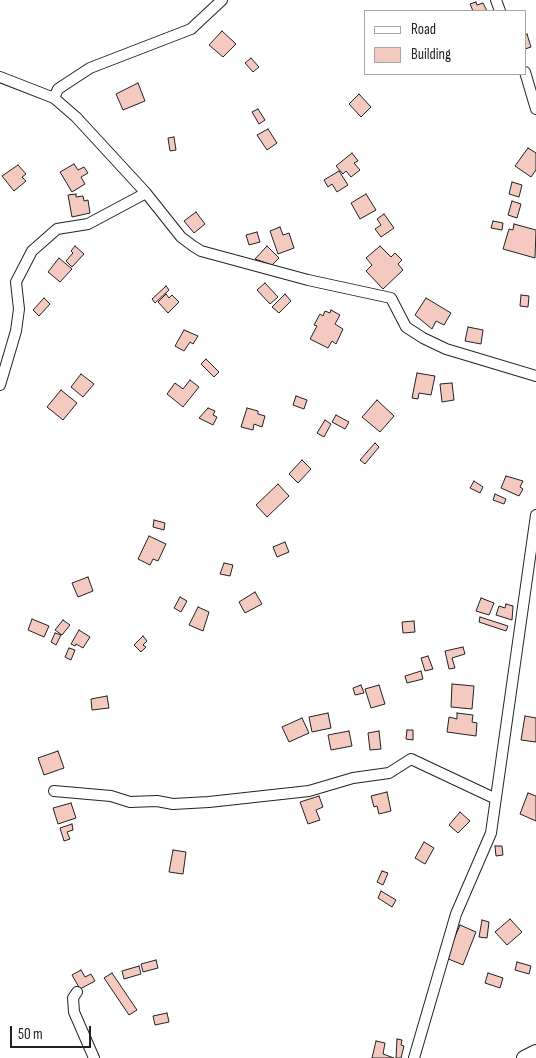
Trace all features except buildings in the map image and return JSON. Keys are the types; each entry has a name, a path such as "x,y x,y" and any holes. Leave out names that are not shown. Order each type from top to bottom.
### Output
{"main road":[{"path":"524,1058 536,1052"}],"street":[{"path":"54,98 58,90 90,68 191,29 222,0"},
{"path":"526,75 536,108"},
{"path":"0,77 54,98 91,131 146,193 181,237 202,251 308,280 391,298 406,327 423,338 446,349 536,376"},
{"path":"0,385 16,331 19,309 16,282 32,251 57,229 88,224 146,193"},
{"path":"414,1058 456,914 491,833 494,798 536,515"},
{"path":"54,791 111,796 130,802 157,801 173,804 209,802 309,791 353,778 389,773 411,760 494,798"},
{"path":"77,992 73,998 74,1012 94,1058"}]}
